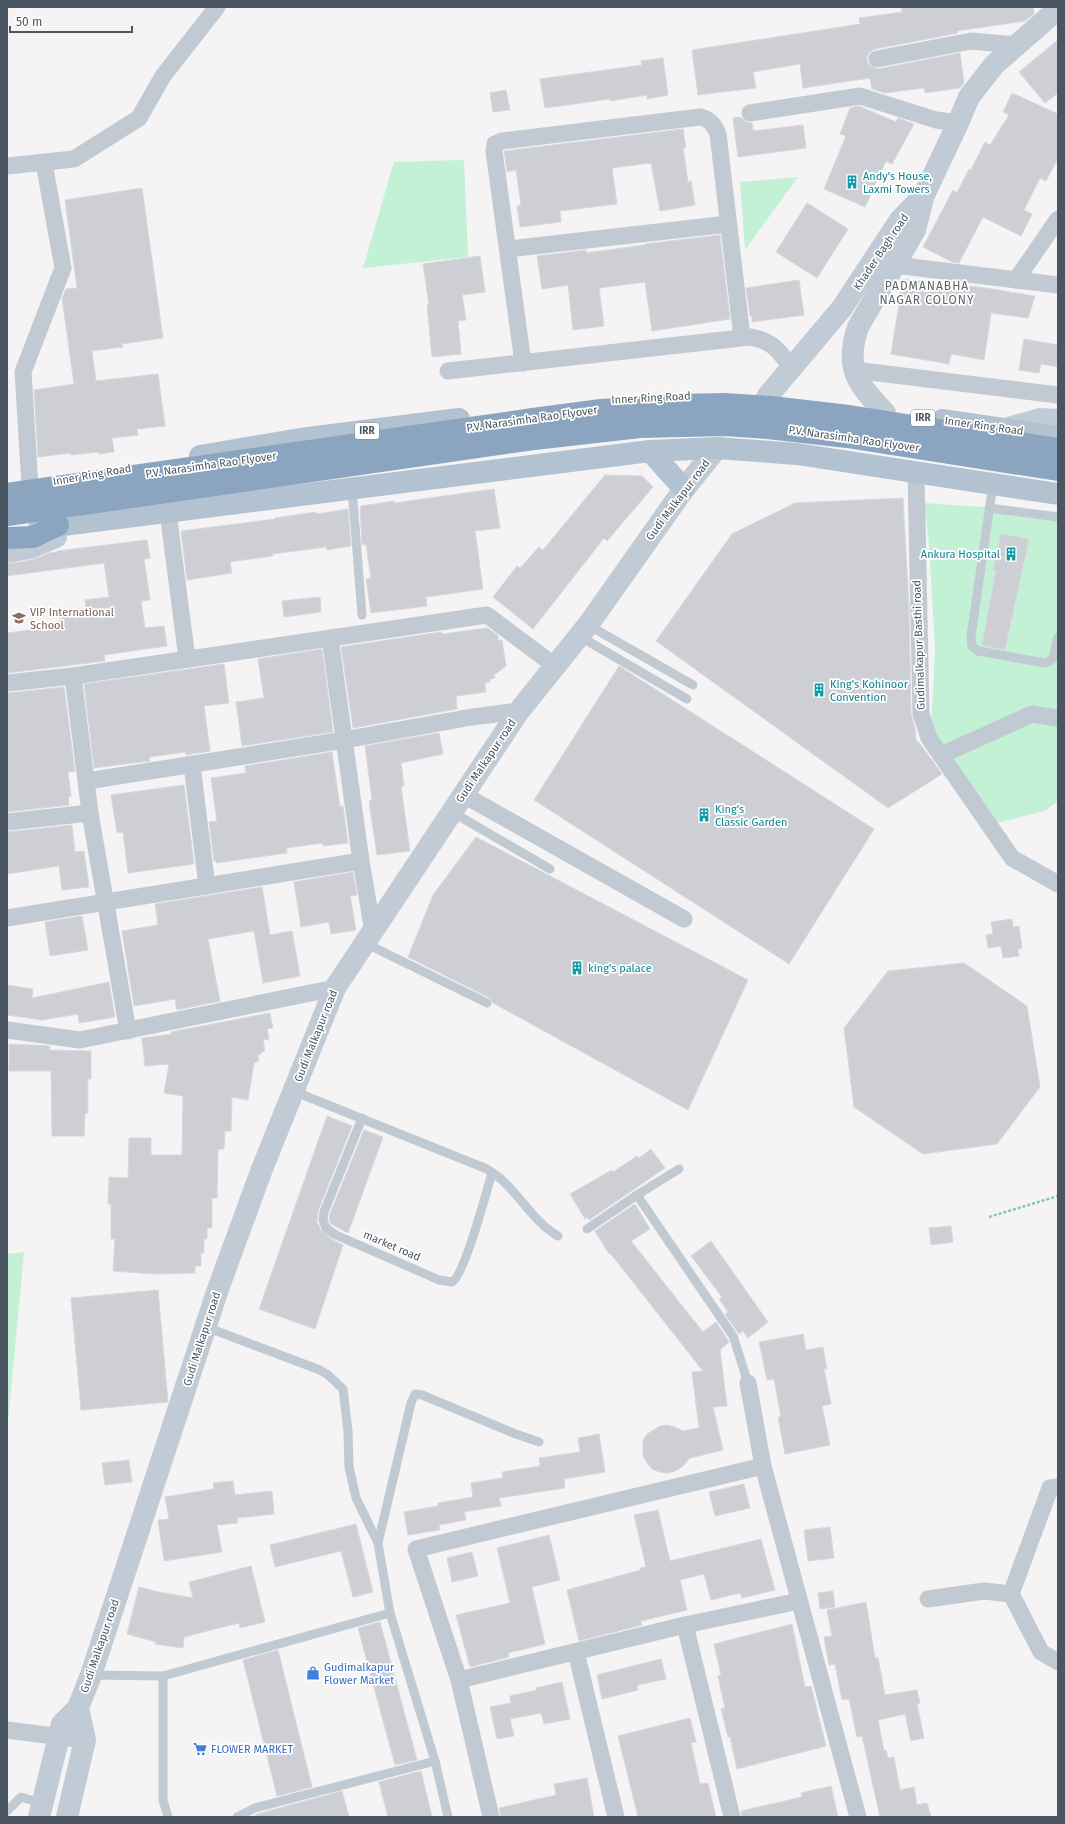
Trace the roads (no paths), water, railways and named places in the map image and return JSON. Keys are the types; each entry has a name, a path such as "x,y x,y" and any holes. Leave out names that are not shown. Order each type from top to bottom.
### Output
{"highway":[{"name":"P.V. Narasimha Rao Flyover","path":"7,494 548,417 601,410 680,405 724,404 810,410 1058,449"},
{"name":"P.V. Narasimha Rao Flyover","path":"7,515 534,439 603,431 674,426 724,425 806,432 1058,470"},
{"path":"7,538 33,537 65,524"}],"main road":[{"name":"Inner Ring Road","path":"7,489 300,439 622,398 730,396 767,397 1058,437"},
{"path":"797,454 793,439 798,416 812,402"},
{"path":"7,532 650,451 717,448 797,454 1058,494"},
{"path":"650,451 684,489"}],"street":[{"path":"7,166 74,159 139,118 163,76 217,7"},
{"name":"Khader Bagh road","path":"767,397 842,308 900,220 924,195 958,124 968,97 994,65 1055,10"},
{"path":"877,59 971,41 1017,45"},
{"path":"750,114 860,96 936,120 958,124"},
{"path":"523,363 494,151 495,144 498,142 700,117 710,121 715,126 718,134 742,337"},
{"path":"30,486 23,372 63,268 44,163"},
{"path":"885,413 857,380 852,360 854,338 858,327 915,230 924,195"},
{"path":"1016,280 1058,219"},
{"path":"508,249 728,224"},
{"path":"895,265 1058,285"},
{"path":"448,371 742,337 758,338 767,341 777,348 792,368"},
{"path":"854,370 1058,395"},
{"path":"1005,429 1040,419 1058,420"},
{"name":"Gudi Malkapur road","path":"40,1810 62,1724 78,1708 91,1675 206,1327 262,1169 335,988 519,711 583,630 684,489 717,448"},
{"name":"Gudimalkapur Basthi road","path":"916,472 921,714 929,738 1012,858 1058,884"},
{"path":"168,512 186,659"},
{"path":"7,552 29,548 58,536 65,524"},
{"path":"7,683 73,676 487,615 555,666"},
{"path":"330,638 361,861 369,937"},
{"path":"73,676 90,813 128,1031"},
{"path":"86,781 344,740 472,717 519,711"},
{"path":"941,755 1032,714 1058,718"},
{"path":"192,765 207,886"},
{"path":"458,804 684,919"},
{"path":"7,822 90,813"},
{"path":"7,918 361,861"},
{"path":"7,1030 80,1040 335,988"},
{"path":"748,1382 763,1466 858,1817"},
{"path":"491,1817 460,1680 416,1549 763,1466"},
{"path":"1058,1487 1050,1488 1011,1594 1042,1652 1058,1662"},
{"path":"928,1599 984,1591 1011,1594"},
{"path":"460,1680 685,1625 799,1601"},
{"path":"685,1625 732,1817"},
{"path":"576,1652 616,1817"},
{"name":"Gudi Malkapur road","path":"67,1817 85,1740 78,1708"},
{"path":"7,1730 85,1740"}],"lane":[{"path":"993,484 971,636 972,646 978,651 1045,663 1050,661 1055,656 1058,636"},
{"path":"352,488 362,615"},
{"path":"989,508 1058,517"},
{"path":"583,630 693,685"},
{"path":"583,630 687,699"},
{"path":"458,804 550,869"},
{"path":"369,937 487,1003"},
{"path":"294,1091 492,1173 502,1180 531,1214 558,1236"},
{"name":"market road","path":"362,1118 324,1212 323,1220 326,1228 336,1235 440,1280 452,1282 458,1276 475,1230 492,1173"},
{"path":"587,1229 679,1169"},
{"path":"637,1195 733,1336 748,1382"},
{"path":"206,1327 320,1370 328,1374 343,1389 348,1431 350,1467 356,1498 378,1543 390,1613 434,1761 448,1817"},
{"path":"378,1543 411,1403 415,1394 429,1398 513,1433 539,1442"},
{"path":"91,1675 163,1676 390,1613"},
{"path":"163,1676 163,1800 168,1817"},
{"path":"237,1817 255,1808 434,1761"},
{"path":"7,1811 21,1797 40,1810"}],"place":[{"name":"Andy's House, Laxmi Towers","path":"852,182"},
{"name":"Ankura Hospital","path":"1011,554"},
{"name":"VIP International School","path":"19,618"},
{"name":"King's Kohinoor Convention","path":"819,690"},
{"name":"King's Classic Garden","path":"704,815"},
{"name":"king's palace","path":"577,968"},
{"name":"Gudimalkapur Flower Market","path":"313,1673"},
{"name":"FLOWER MARKET","path":"200,1749"}],"district":[{"name":"PADMANABHA NAGAR COLONY","path":"927,293"}]}
